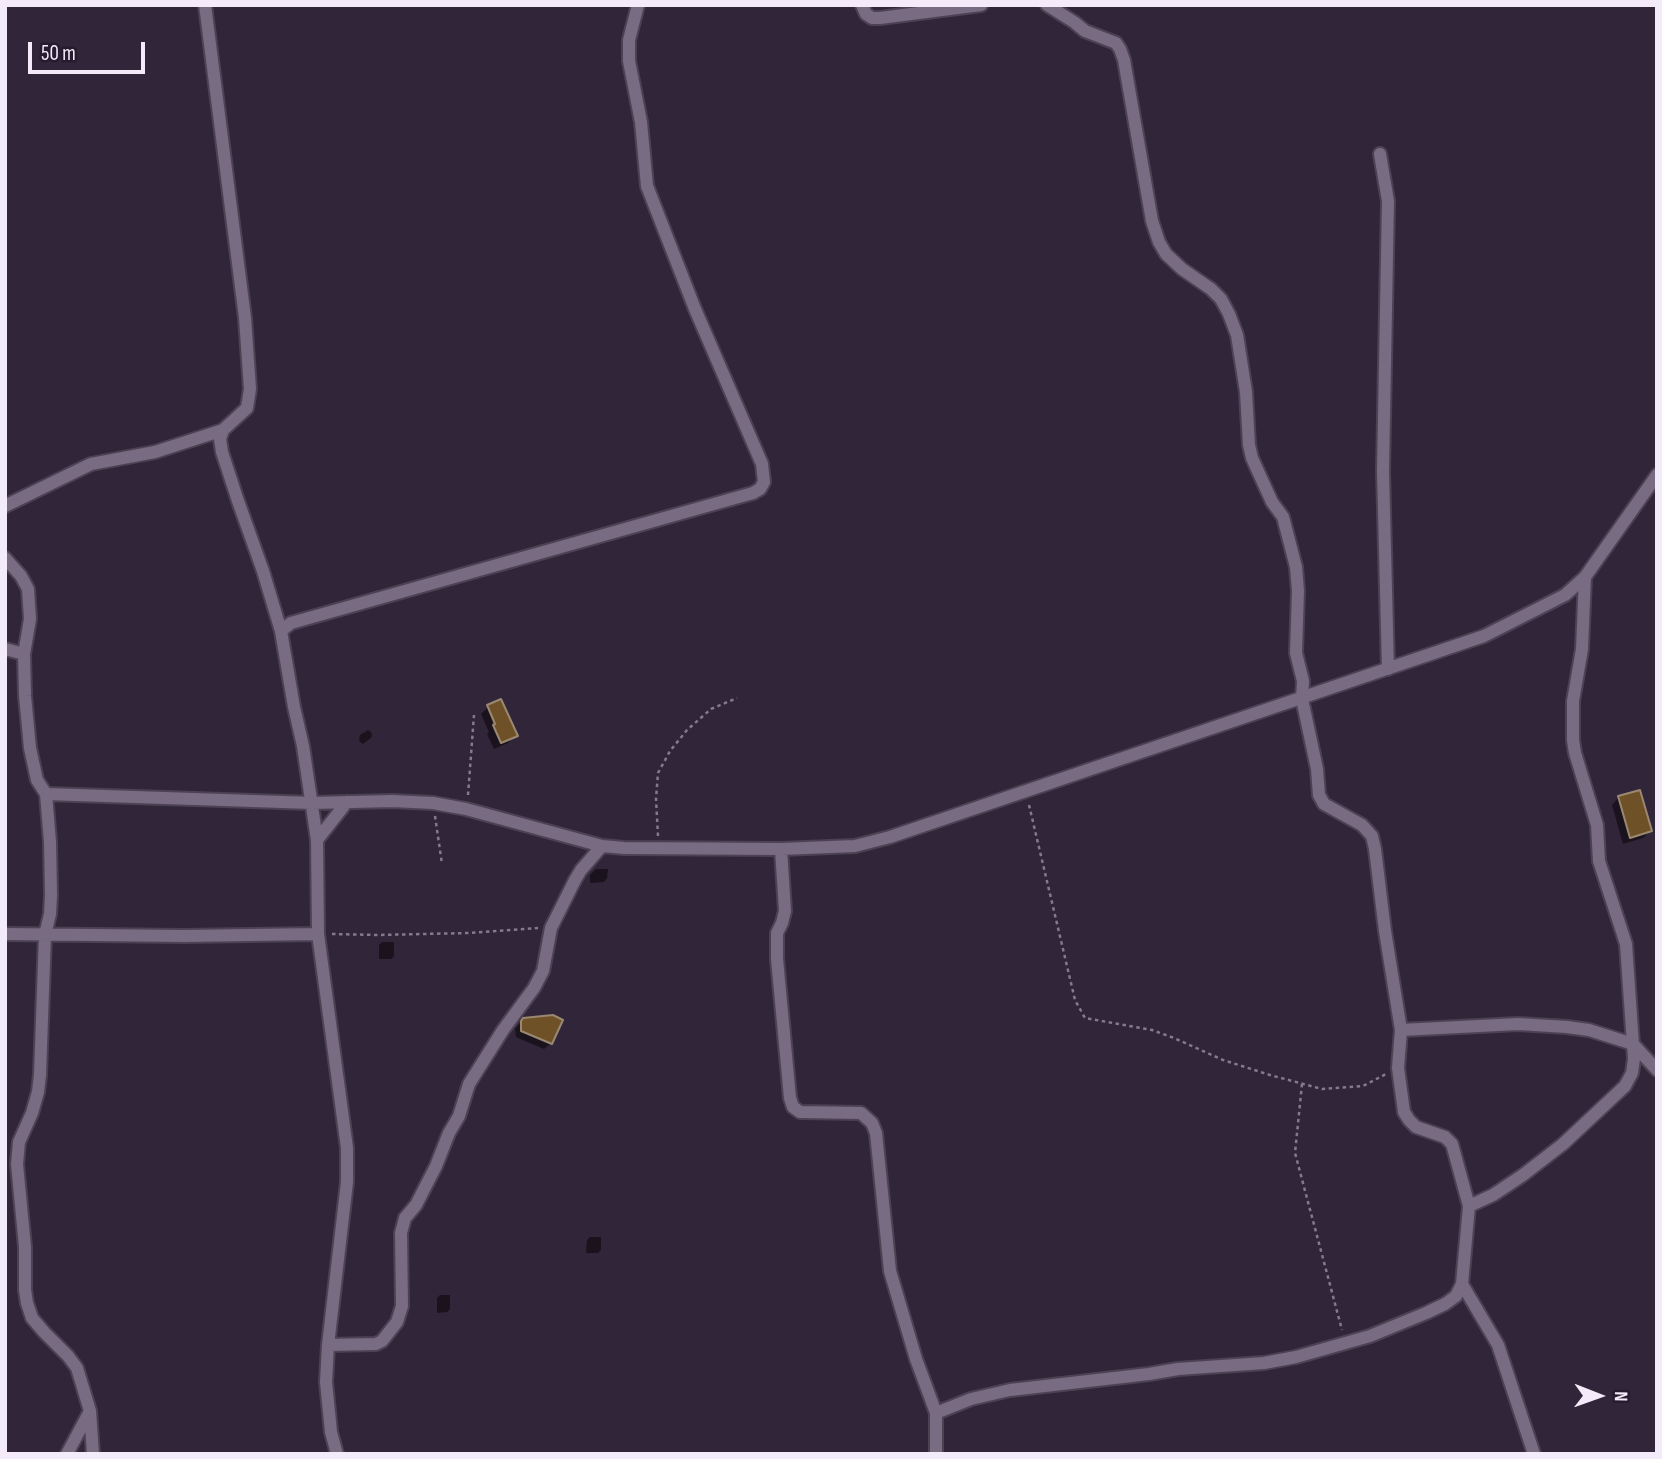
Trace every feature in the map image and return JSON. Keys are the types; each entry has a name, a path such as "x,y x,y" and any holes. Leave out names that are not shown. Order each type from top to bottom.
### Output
{"street":[{"path":"5,506 91,464 155,452 223,430 247,408 250,388 245,318 205,5"},
{"path":"281,631 291,623 752,493 760,489 764,482 762,464 695,309 647,186 641,122 629,61 629,40 638,5"},
{"path":"862,5 866,14 872,18 880,18 981,5"},
{"path":"936,1413 971,1399 1010,1390 1178,1369 1264,1363 1296,1357 1370,1336 1445,1304 1456,1296 1462,1284 1468,1206 1456,1154 1445,1138 1416,1127 1404,1112 1398,1068 1401,1030 1385,931 1376,849 1371,836 1362,825 1324,804 1319,795 1317,769 1302,699 1303,681 1296,653 1296,567 1283,517 1272,502 1252,458 1237,335 1230,314 1221,299 1182,269 1159,243 1152,221 1120,49 1116,43 1085,31 1047,5"},
{"path":"1380,154 1388,201 1383,471 1388,669"},
{"path":"223,430 220,439 222,452 281,631 303,746 317,840 318,934 347,1148 347,1182 328,1345 327,1395 331,1432 337,1454"},
{"path":"46,794 312,803 433,803 466,808 602,846 781,849 855,846 890,837 1484,636 1565,595 1585,577 1657,475"},
{"path":"5,558 21,576 28,589 30,619 24,654 30,748 37,780 46,794 50,842 51,895 50,914 44,935 40,1075 32,1113 19,1142 17,1164 25,1247 25,1290 32,1318 77,1368 90,1411 93,1454"},
{"path":"1468,1206 1493,1195 1563,1144 1625,1086 1632,1073 1634,1059 1626,944 1599,861 1597,825 1573,740 1573,701 1582,649 1585,577"},
{"path":"5,649 24,654"},
{"path":"317,840 346,802"},
{"path":"328,1345 376,1344 382,1341 397,1322 402,1306 402,1225 405,1218 416,1205 449,1133 460,1116 469,1084 543,971 551,928 581,870 602,846"},
{"path":"781,849 785,911 777,933 777,959 790,1097 793,1107 800,1112 861,1113 872,1123 876,1133 890,1270 916,1359 936,1413 936,1454"},
{"path":"5,933 183,936 318,934"},
{"path":"1401,1030 1518,1024 1590,1030 1633,1044 1657,1070"},
{"path":"1462,1284 1498,1345 1534,1454"},
{"path":"67,1454 90,1411"}],"path":[{"path":"657,848 658,773 670,751 687,730 711,709 737,698"},
{"path":"466,808 474,715"},
{"path":"1026,791 1075,1000 1085,1018 1152,1030 1223,1060 1322,1089 1363,1086 1398,1068"},
{"path":"433,803 442,864"},
{"path":"318,934 468,933 551,928"},
{"path":"1302,1083 1295,1153 1346,1343"}],"building":[{"path":"501,699 518,736 501,743 487,705"},
{"path":"1640,790 1652,831 1630,838 1618,796"},
{"path":"553,1015 563,1020 552,1044 521,1031 523,1018"}]}
